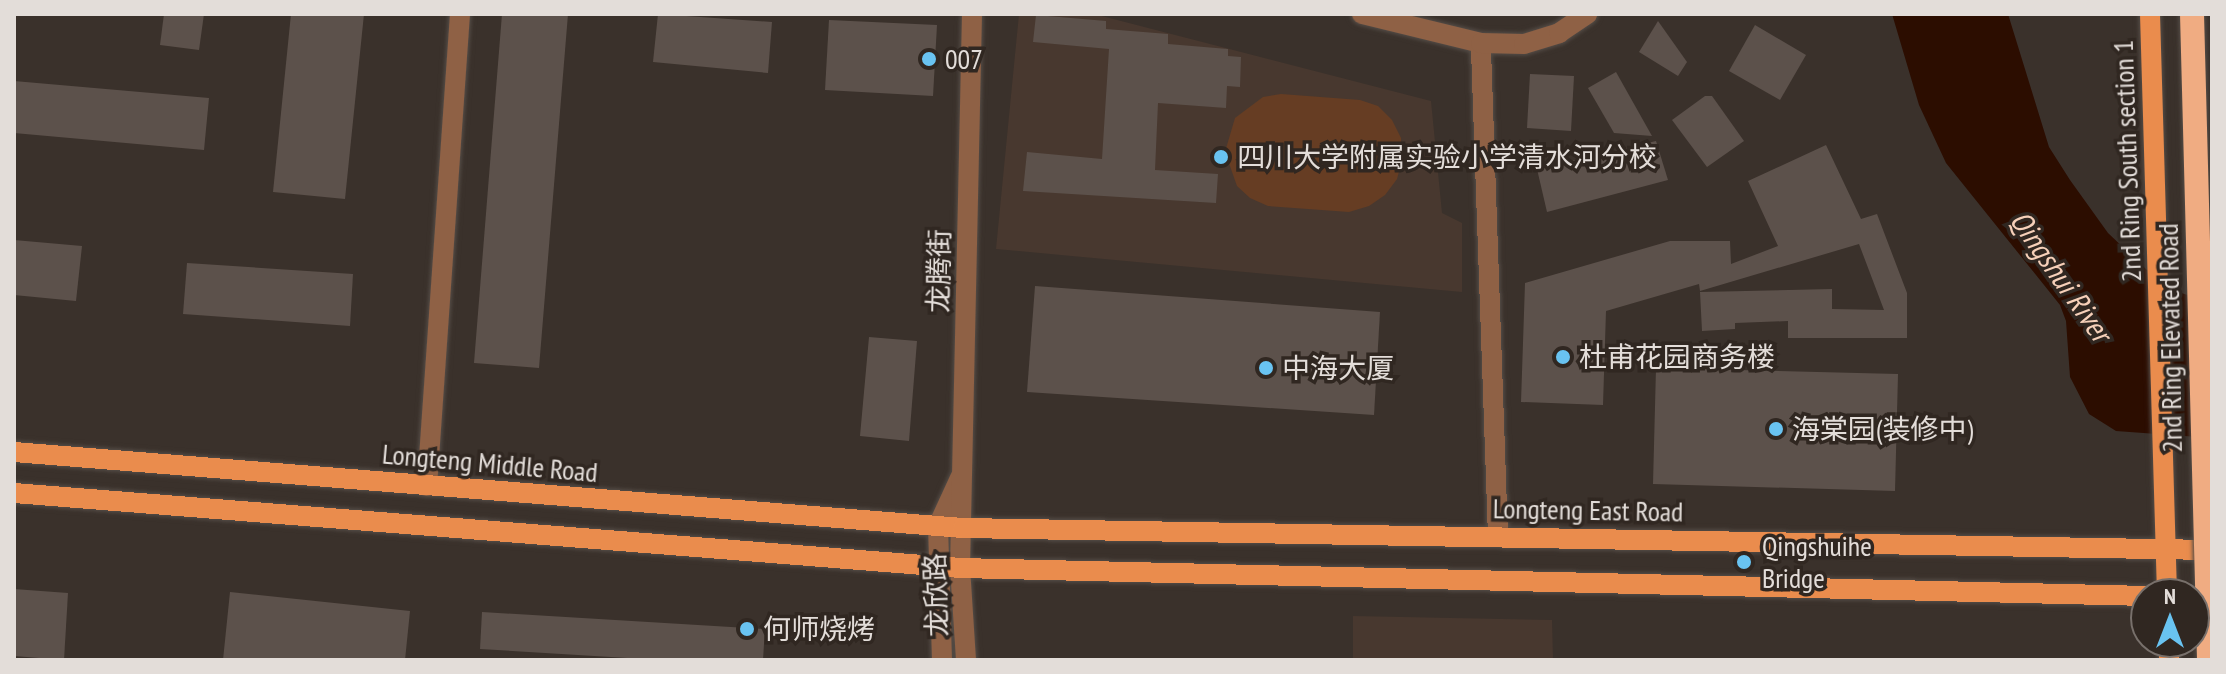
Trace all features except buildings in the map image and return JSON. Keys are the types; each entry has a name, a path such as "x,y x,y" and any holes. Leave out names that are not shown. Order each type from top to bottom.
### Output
{"highway":[{"name":"2nd Ring Elevated Road","path":"2192,14 2209,660"}],"main road":[{"name":"2nd Ring South section 1","path":"2150,14 2167,578"},
{"name":"Longteng Middle Road","path":"14,452 963,528"},
{"path":"14,493 937,567 2130,596"},
{"name":"Longteng East Road","path":"963,528 2212,550"}],"street":[{"path":"427,486 460,14"},
{"name":"龙腾街","path":"963,528 972,14"},
{"path":"1362,14 1481,43 1524,44 1559,33 1587,14"},
{"path":"1481,43 1498,536"},
{"path":"942,660 938,526 964,470"},
{"name":"龙欣路","path":"963,528 960,568 966,660"}],"shaded area":[{"name":"四川大学附属实验小学清水河分校","path":"1019,14 1094,14 1431,101 1442,213 1462,223 1462,292 996,249"},
{"path":"1281,94 1360,100 1378,106 1392,120 1401,138 1402,160 1397,179 1385,195 1369,206 1349,212 1268,206 1250,198 1237,186 1225,152 1235,118 1263,97"},
{"path":"1353,616 1552,620 1553,660 1353,660"}],"water":[{"name":"Qingshui River","path":"1892,14 2008,14 2049,147 2070,180 2108,233 2166,288 2212,303 2212,438 2116,431 2089,414 2070,377 2066,321 2060,305 1946,163 1919,105"}],"place":[{"name":"007","path":"929,59"},
{"name":"四川大学附属实验小学清水河分校","path":"1221,157"},
{"name":"杜甫花园商务楼","path":"1563,357"},
{"name":"中海大厦","path":"1266,368"},
{"name":"海棠园(装修中)","path":"1776,429"},
{"name":"Qingshuihe Bridge","path":"1744,562"},
{"name":"何师烧烤","path":"747,629"}]}
